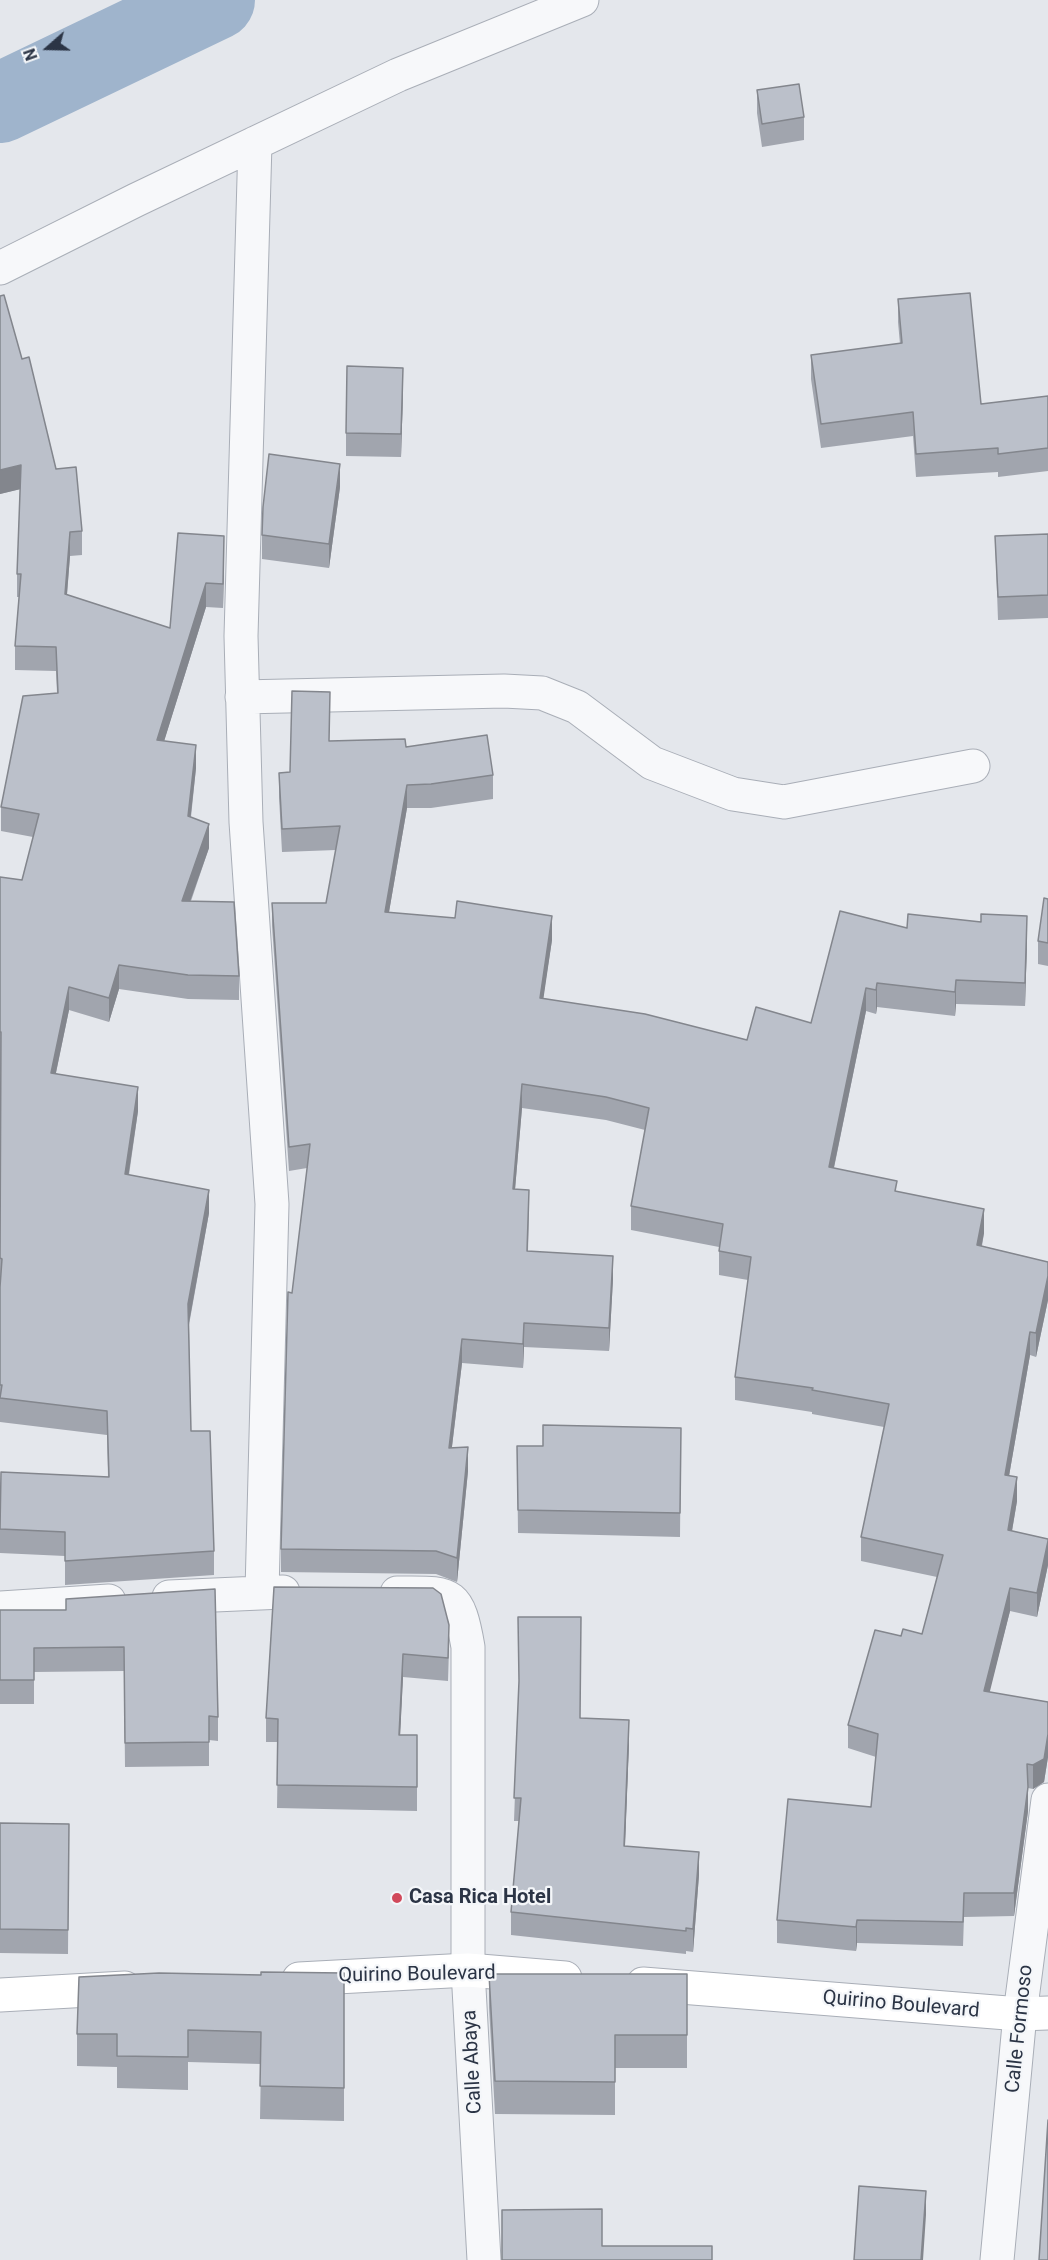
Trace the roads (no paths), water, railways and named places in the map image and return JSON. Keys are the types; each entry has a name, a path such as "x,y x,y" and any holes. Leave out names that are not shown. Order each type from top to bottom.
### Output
{"main road":[{"name":"Quirino Boulevard","path":"269,1981 468,1970 1034,2014"},
{"path":"0,1995 152,1987"}],"street":[{"path":"0,268 398,75 582,0"},
{"path":"255,143 241,636 246,822 272,1204 262,1591"},
{"path":"242,697 504,691 542,693 576,707 652,764 734,794 784,802 974,766"},
{"path":"0,1608 262,1591 308,1592"},
{"name":"Calle Abaya","path":"366,1592 446,1595 454,1601 459,1611 468,1647 468,1970 484,2260"},
{"name":"Calle Formoso","path":"997,2260 1034,2014 1048,1800"}],"waterway":[{"path":"0,103 215,0"}],"place":[{"name":"Casa Rica Hotel","path":"397,1898"}]}
